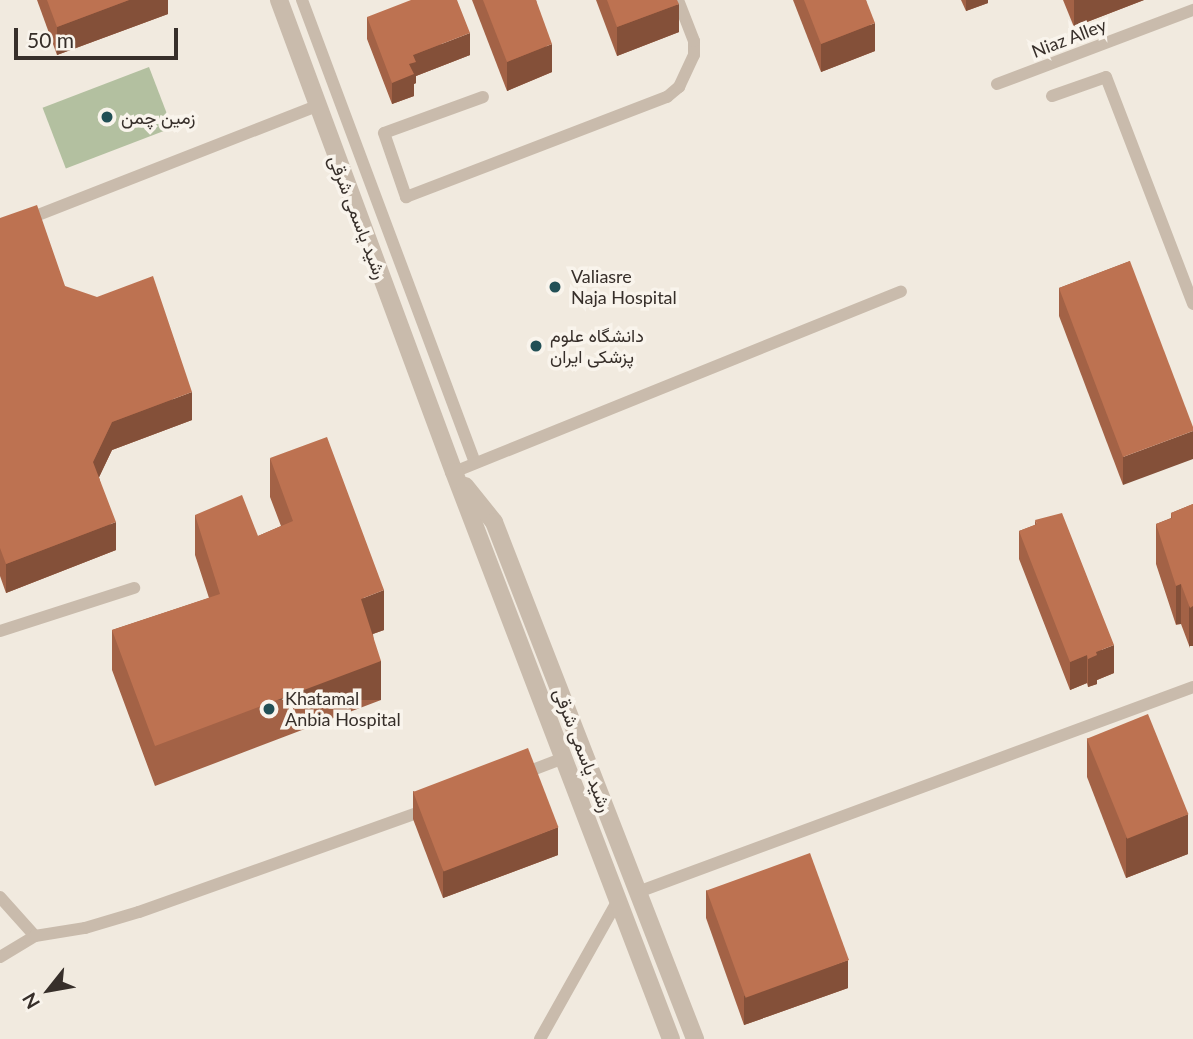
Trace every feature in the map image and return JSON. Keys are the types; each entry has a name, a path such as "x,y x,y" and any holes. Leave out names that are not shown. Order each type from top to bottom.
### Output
{"street":[{"name":"رشید یاسمی شرقی","path":"279,0 316,106 454,472 671,1039"},
{"name":"رشید یاسمی شرقی","path":"454,472 494,522 695,1039"},
{"path":"618,900 638,892"}],"lane":[{"path":"302,0 475,463"},
{"path":"483,97 384,133 406,197 667,97 679,87 694,55 694,41 678,0"},
{"name":"Niaz Alley","path":"997,85 1193,10"},
{"path":"1052,96 1106,77 1187,271 1193,304"},
{"path":"0,230 316,106"},
{"path":"454,472 901,290"},
{"path":"0,631 134,588"},
{"path":"638,892 1193,688"},
{"path":"503,781 564,758"},
{"path":"0,957 35,936 85,928 139,912 442,804"},
{"path":"0,897 35,936"},
{"path":"540,1039 618,900"}],"green space":[{"name":"زمین چمن","path":"149,67 172,128 66,169 43,108"}],"building":[{"path":"47,0 129,0 57,27"},
{"path":"411,0 457,0 470,33 413,55 416,62 409,64 414,74 392,83 367,17"},
{"path":"483,0 536,0 552,44 507,62"},
{"path":"607,0 677,0 679,4 617,27"},
{"path":"804,0 866,0 875,23 821,44"},
{"path":"37,205 65,286 97,297 153,276 192,392 112,422 93,462 116,522 6,564 0,548 0,218"},
{"path":"1130,261 1193,431 1123,457 1059,288"},
{"path":"327,437 384,590 361,599 381,661 155,746 112,630 220,594 195,515 242,495 258,536 293,521 270,458"},
{"path":"1193,504 1193,606 1190,608 1181,584 1176,586 1156,524 1172,518 1171,513"},
{"path":"1062,513 1114,645 1096,652 1097,655 1088,659 1087,655 1070,662 1019,531 1037,524 1035,520"},
{"path":"1148,714 1188,814 1127,839 1087,739"},
{"path":"528,748 558,827 444,871 413,792"},
{"path":"810,853 849,960 746,998 707,891"}],"place":[{"name":"زمین چمن","path":"107,117"},
{"name":"Valiasre Naja Hospital","path":"555,287"},
{"name":"دانشگاه علوم پزشکی ایران","path":"536,346"},
{"name":"Khatamal Anbia Hospital","path":"269,709"}]}
